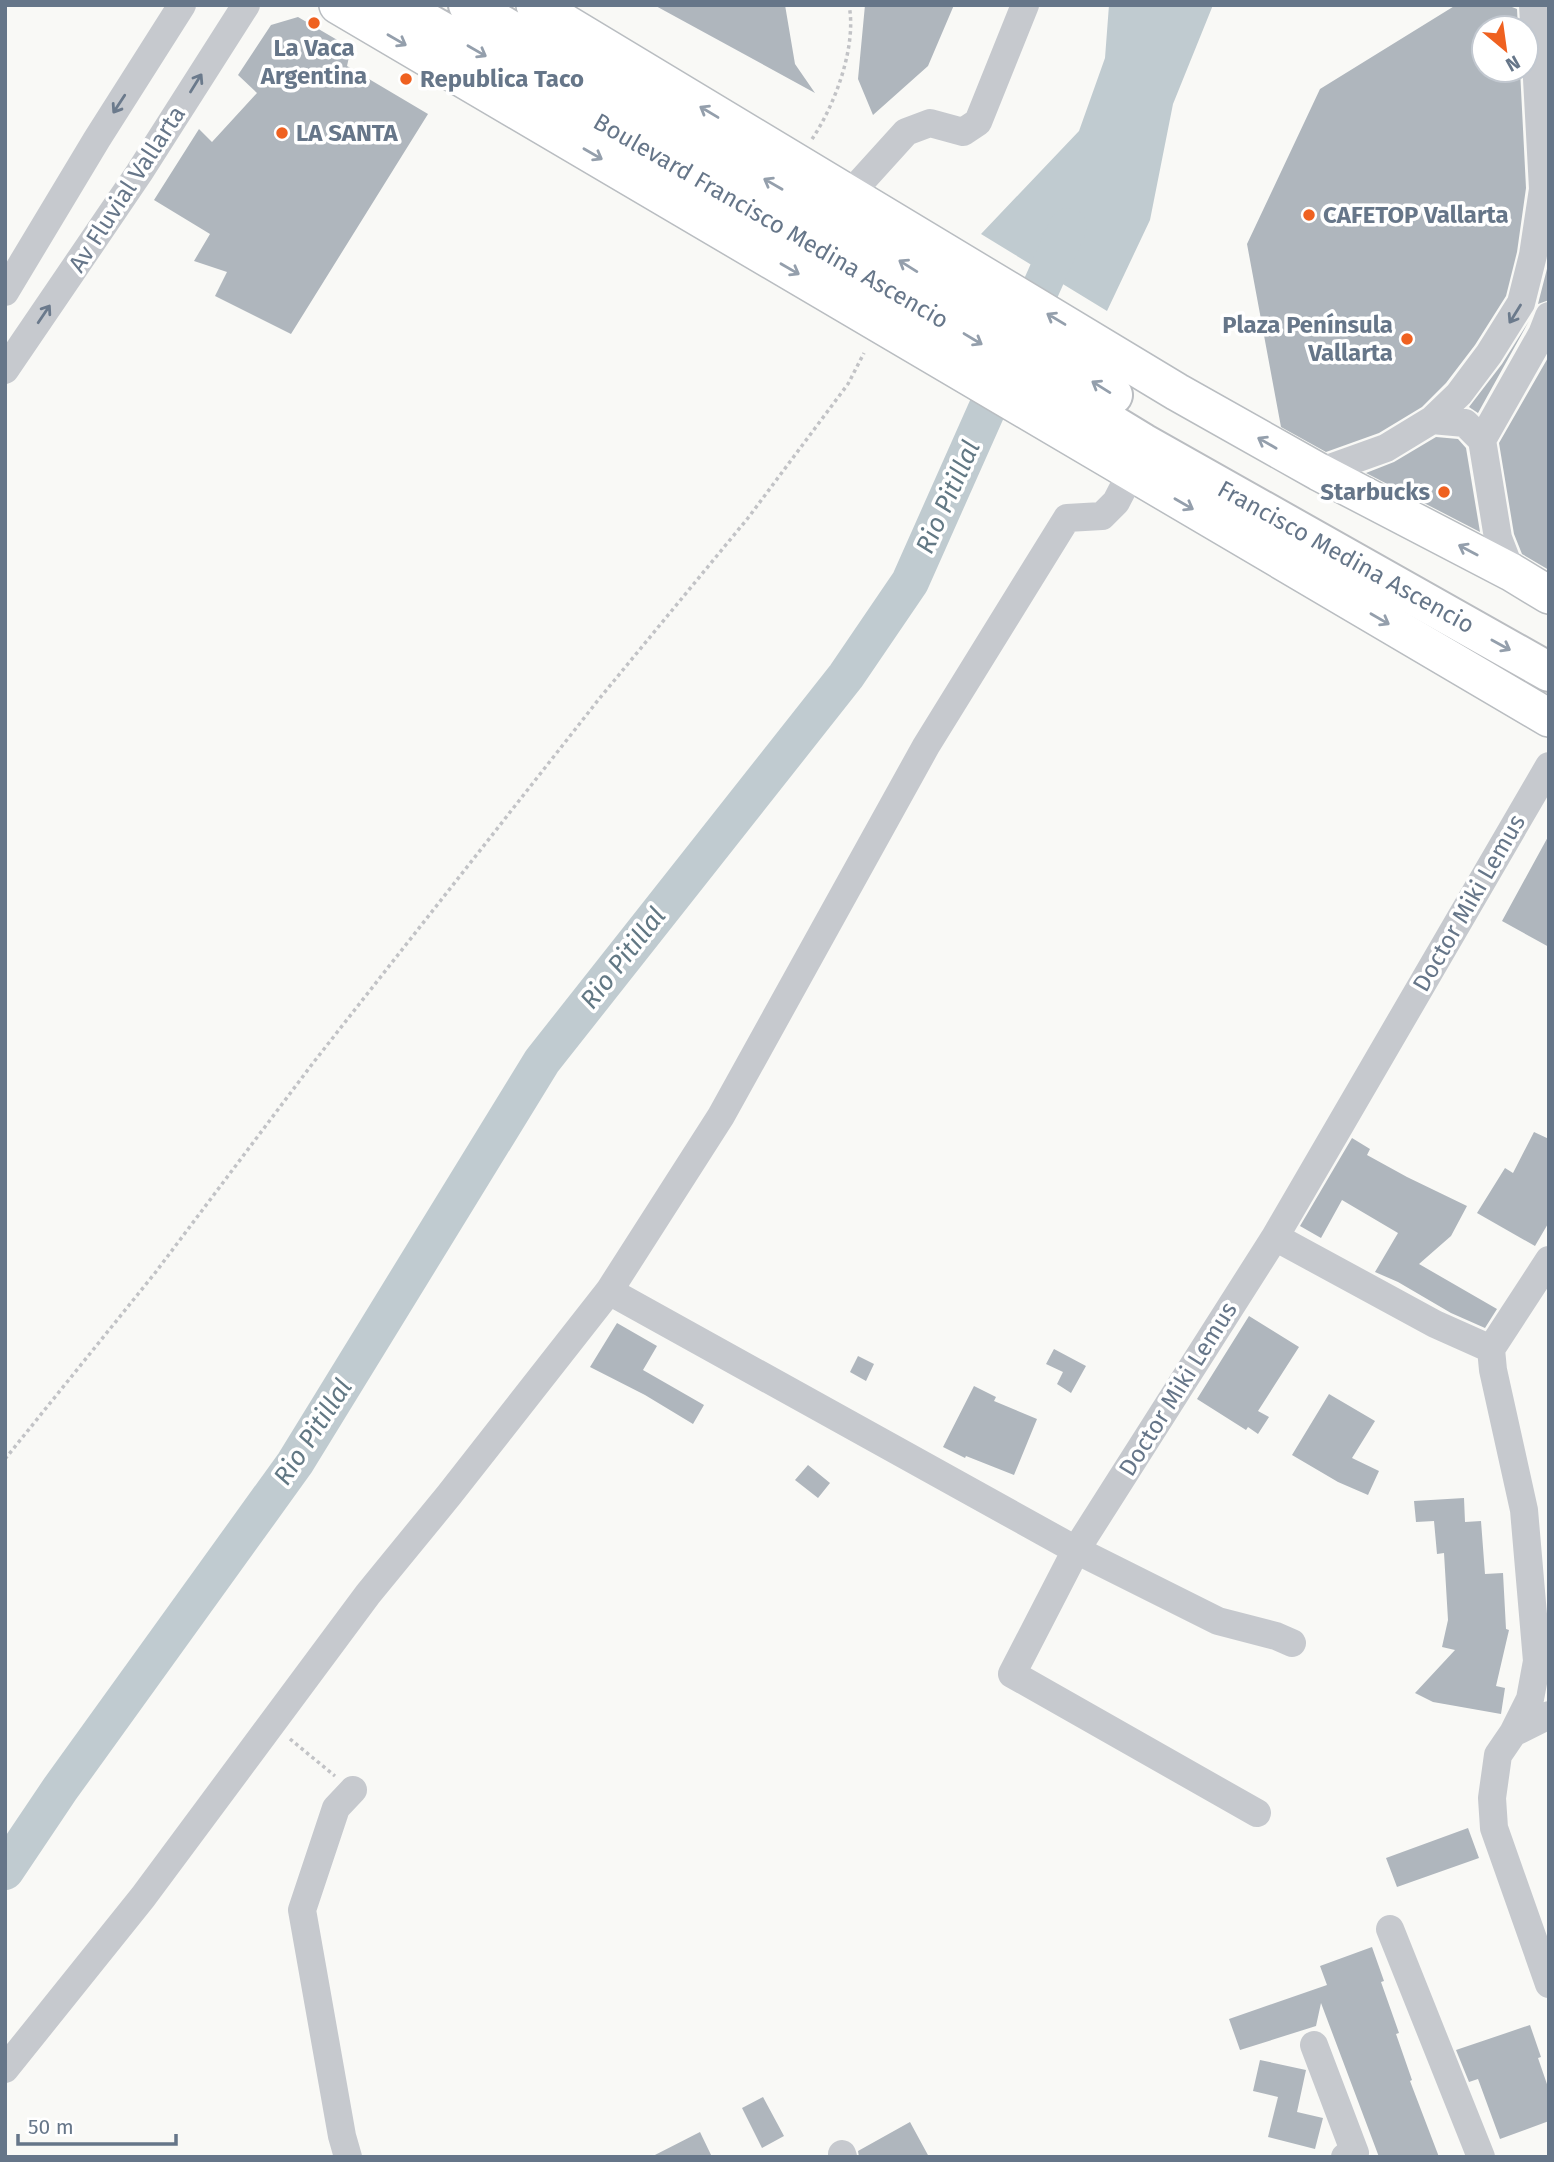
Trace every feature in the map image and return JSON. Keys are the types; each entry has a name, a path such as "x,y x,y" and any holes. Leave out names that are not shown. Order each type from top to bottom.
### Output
{"highway":[{"name":"Boulevard Francisco Medina Ascencio","path":"396,5 846,236"},
{"name":"Boulevard Francisco Medina Ascencio","path":"468,5 846,236 1147,440"},
{"name":"Francisco Medina Ascencio","path":"1147,440 1549,641"},
{"name":"Francisco Medina Ascencio","path":"1147,440 1549,672"}],"main road":[{"path":"338,5 846,236 1549,718"},
{"path":"535,5 794,163 846,236"},
{"path":"1147,440 1319,472 1549,595"}],"street":[{"name":"Av Fluvial Vallarta","path":"5,292 182,5"},
{"name":"Av Fluvial Vallarta","path":"5,370 139,173 246,5"},
{"path":"846,236 906,132 930,123 963,132 978,122 1025,5"},
{"path":"1319,472 1386,448 1432,420 1459,394 1538,281 1535,244 1546,189 1544,87 1533,5"},
{"path":"1482,440 1542,334 1549,316"},
{"path":"1432,420 1465,423 1482,440 1498,538 1510,572"},
{"path":"5,2068 143,1897 368,1594 609,1291 721,1116 926,747 1067,518 1102,516 1116,502 1147,440"},
{"name":"Doctor Miki Lemus","path":"1257,1813 1012,1674 1076,1550 1275,1237 1549,766"},
{"path":"1275,1237 1435,1324 1491,1349"},
{"path":"1549,1260 1491,1349 1493,1370 1536,1504 1532,1600 1537,1661 1530,1699 1513,1733 1498,1755 1492,1798 1494,1828 1549,1984"},
{"path":"609,1291 1076,1550 1218,1621 1276,1636 1292,1643"},
{"path":"1532,1600 1549,1624"},
{"path":"1513,1733 1549,1715"},
{"path":"348,2157 302,1910 336,1808 353,1790"},
{"path":"1390,1929 1481,2157"},
{"path":"1314,2045 1355,2153 1345,2157"}],"path":[{"path":"794,163 826,117 851,41 852,20 849,5"},
{"path":"5,1460 155,1273 313,1063 590,710 748,518 848,384 864,354"},
{"path":"268,1726 290,1739 353,1790"}],"shaded area":[{"path":"1109,5 1213,5 1173,104 1150,220 1107,311 981,234 1079,131 1105,58"}],"building":[{"path":"654,5 785,5 795,64 815,93"},
{"path":"865,5 954,5 928,66 873,115 858,79"},
{"name":"Plaza Península Vallarta","path":"1456,5 1507,5 1517,9 1517,14 1470,14 1470,84 1521,84 1526,188 1517,252 1506,296 1475,345 1446,383 1422,407 1379,433 1326,452 1281,427 1247,244 1320,89"},
{"path":"298,17 351,48 347,66 428,114 291,334 215,296 227,272 194,261 210,234 154,200 199,129 212,142 257,93 238,75 271,25"},
{"path":"1549,261 1549,300 1538,304"},
{"path":"1529,321 1478,413 1469,407 1502,364"},
{"path":"1549,356 1549,570 1522,554 1514,534 1499,443"},
{"path":"1436,437 1458,439 1466,448 1480,532 1366,473 1394,462"},
{"path":"1549,835 1549,947 1502,921"},
{"path":"1534,1132 1549,1139 1549,1222 1535,1246 1477,1213 1505,1168 1513,1173"},
{"path":"1352,1138 1370,1149 1367,1155 1467,1206 1451,1236 1419,1264 1497,1309 1485,1328 1375,1272 1398,1233 1342,1200 1321,1238 1300,1226"},
{"path":"1249,1316 1299,1347 1258,1411 1269,1417 1258,1434 1248,1427 1246,1430 1197,1399"},
{"path":"617,1323 657,1346 643,1370 704,1405 693,1424 645,1395 590,1367"},
{"path":"1054,1349 1086,1366 1071,1393 1057,1384 1063,1372 1046,1364"},
{"path":"858,1356 874,1364 866,1381 850,1372"},
{"path":"974,1386 996,1397 994,1401 1037,1419 1014,1475 966,1456 965,1458 943,1447"},
{"path":"1329,1394 1375,1421 1352,1458 1379,1471 1368,1495 1338,1482 1292,1455"},
{"path":"808,1465 830,1483 818,1498 795,1480"},
{"path":"1464,1498 1465,1522 1481,1521 1485,1574 1503,1573 1506,1629 1509,1630 1496,1686 1505,1688 1501,1714 1433,1702 1415,1693 1455,1650 1442,1647 1448,1620 1444,1553 1437,1554 1434,1521 1416,1522 1414,1501"},
{"path":"1468,1828 1479,1858 1397,1887 1386,1858"},
{"path":"1372,1947 1399,2033 1396,2034 1412,2080 1410,2081 1439,2157 1379,2157 1321,2003 1316,2026 1240,2050 1229,2019 1327,1985 1320,1966"},
{"path":"1530,2025 1549,2090 1549,2121 1500,2139 1478,2079 1469,2082 1456,2050"},
{"path":"1260,2060 1306,2070 1297,2112 1323,2118 1315,2149 1268,2137 1278,2097 1253,2091"},
{"path":"763,2097 784,2136 762,2148 742,2108"},
{"path":"910,2122 929,2157 859,2157 858,2151"},
{"path":"700,2132 712,2157 651,2157"}],"waterway":[{"name":"Rio Pitillal","path":"5,1871 60,1789 295,1463 542,1061 846,676 910,582 1068,227"}],"place":[{"name":"La Vaca Argentina","path":"314,23"},
{"name":"Republica Taco","path":"406,79"},
{"name":"LA SANTA","path":"282,133"},
{"name":"CAFETOP Vallarta","path":"1309,215"},
{"name":"Plaza Península Vallarta","path":"1407,339"},
{"name":"Starbucks","path":"1444,492"}]}
